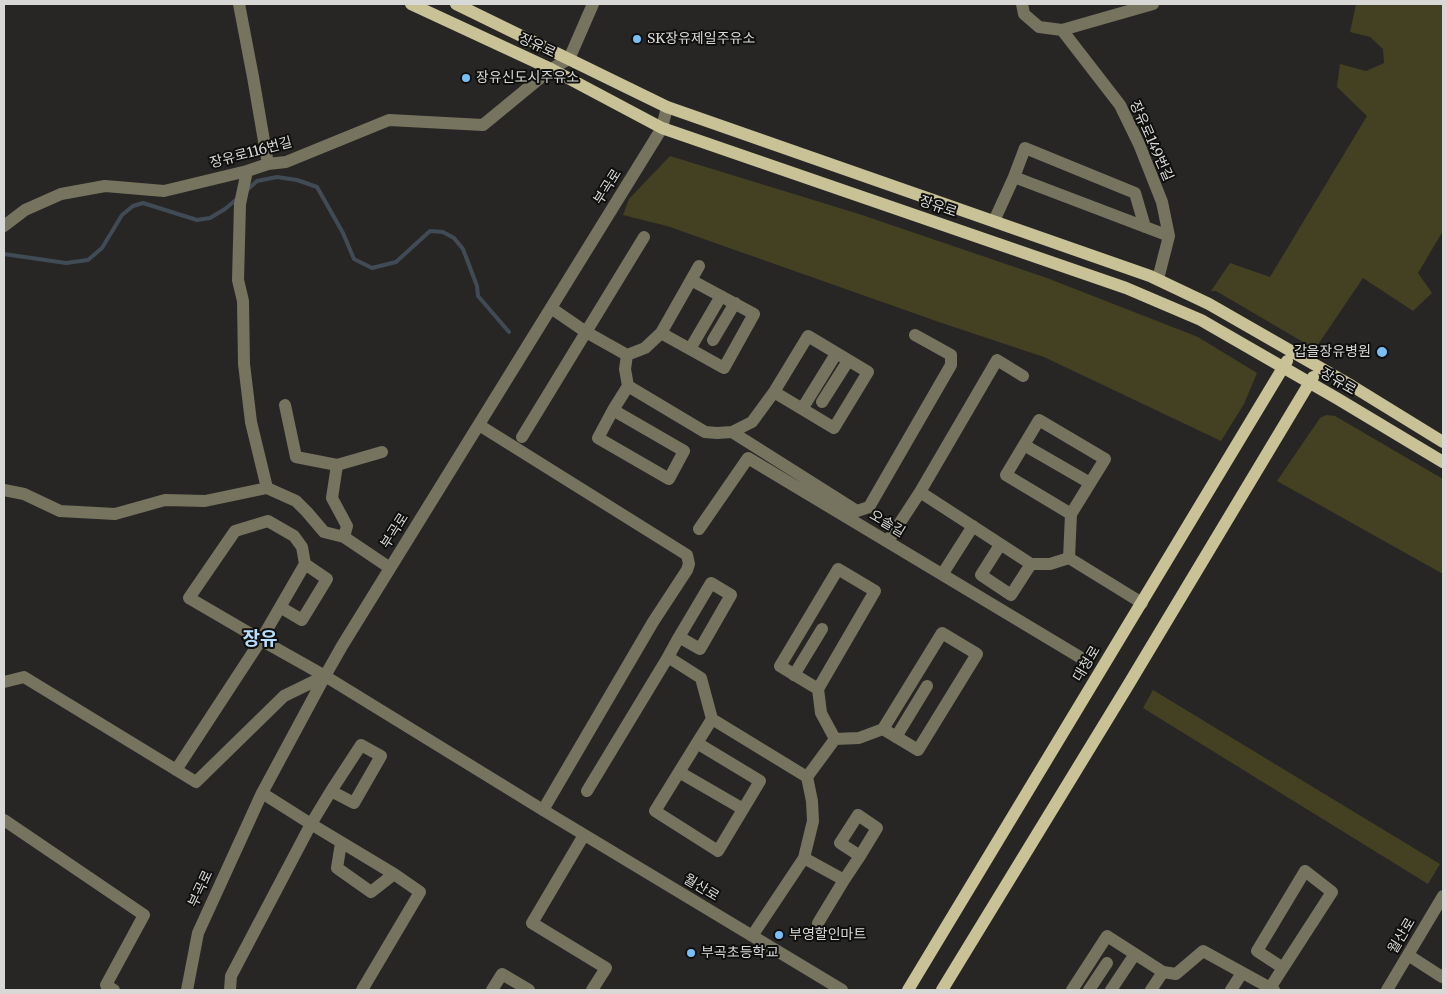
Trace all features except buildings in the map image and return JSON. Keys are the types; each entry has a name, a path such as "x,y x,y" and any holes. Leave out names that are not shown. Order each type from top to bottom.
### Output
{"main road":[{"name":"장유로","path":"411,4 551,69 662,128 1126,288 1201,320 1443,462"},
{"name":"장유로","path":"456,4 667,107 1158,279 1209,304 1319,367 1443,442"},
{"name":"대청로","path":"908,990 1293,353"},
{"path":"942,990 1319,367"}],"street":[{"path":"239,4 268,164"},
{"path":"569,59 593,4"},
{"path":"1022,4 1024,14 1039,27 1062,30 1153,4"},
{"name":"장유로149번길","path":"1062,30 1120,105 1139,144 1162,202 1170,236 1158,279"},
{"name":"장유로116번길","path":"4,226 25,210 62,194 104,186 164,191 268,164 286,162 389,120 483,125 551,69 569,59"},
{"name":"부곡로","path":"186,990 198,933 262,793 325,676 346,638 662,128 667,107"},
{"path":"994,222 1014,177 1024,148 1135,193 1145,227"},
{"path":"247,171 240,204 238,280 243,301 244,364 251,422 267,488"},
{"path":"1014,177 1170,236"},
{"path":"522,438 644,237"},
{"path":"627,355 645,348 660,333 699,266"},
{"path":"660,333 724,368 754,314 691,280"},
{"path":"690,349 721,296"},
{"path":"713,340 735,303"},
{"path":"551,308 586,332 627,355"},
{"path":"732,432 857,511 869,507 951,366 951,355 915,335"},
{"path":"628,386 705,432 717,434 732,432 752,422 774,392 808,336 868,372 834,428 774,392"},
{"path":"802,409 836,354"},
{"path":"613,410 684,451 668,479 598,438 613,410 628,386 625,369 627,355"},
{"path":"890,538 920,492 997,360 1023,376"},
{"path":"822,402 848,361"},
{"path":"285,405 296,457 336,464 382,452"},
{"path":"1068,558 1071,514 1104,459 1040,420 1006,475 1071,514"},
{"path":"479,425 688,555 689,564 686,570 653,622 544,810"},
{"path":"1024,445 1090,483"},
{"name":"오솔길","path":"699,529 748,458 1083,659"},
{"path":"336,464 332,498 347,526 344,537"},
{"path":"4,490 24,494 60,511 115,514 165,500 205,500 267,488 296,501 324,532 344,537 390,568"},
{"path":"920,492 1031,564 1050,564 1068,558 1142,603"},
{"name":"월산로","path":"305,564 302,547 294,536 268,521 235,531 189,598 325,676 842,990"},
{"path":"945,570 972,526"},
{"path":"1000,545 981,575 1003,590 1011,594 1031,564"},
{"path":"176,770 261,640 280,607 305,564 327,579 302,620 280,607"},
{"path":"818,689 780,666 838,569 876,591 818,689 821,714 835,739"},
{"path":"586,791 711,583 732,595 700,649 679,637"},
{"path":"794,675 822,629"},
{"path":"835,739 859,738 883,729 942,633 976,654 918,750 883,729"},
{"path":"668,657 701,678 712,719 807,777 812,801 813,821 804,858 752,936"},
{"path":"4,682 24,678 196,782 284,696 325,676"},
{"path":"896,737 927,686"},
{"path":"697,743 760,780 718,851 655,811 679,772 697,743 712,719"},
{"path":"807,777 835,739"},
{"path":"230,990 231,976 311,824 331,791 361,745 381,756 354,803 331,791"},
{"path":"679,772 744,809"},
{"path":"262,793 420,892 362,990"},
{"path":"4,820 144,915 106,985 114,990"},
{"path":"584,835 532,923 606,968 592,990"},
{"path":"341,843 337,868 372,892 394,874"},
{"path":"818,923 860,856"},
{"path":"804,858 844,880"},
{"path":"1072,990 1107,936 1163,972 1176,974 1204,951 1272,989 1283,968 1332,892 1305,871 1257,951 1283,968"},
{"name":"월산로","path":"1386,990 1443,896"},
{"path":"1111,990 1135,954"},
{"path":"1408,956 1442,977 1443,975"},
{"path":"1089,990 1107,963"},
{"path":"1151,990 1163,972"},
{"path":"1231,990 1242,972"},
{"path":"492,990 502,974 529,990"}],"shaded area":[{"path":"1356,4 1443,4 1443,231 1418,273 1432,293 1413,311 1363,278 1315,349 1216,291 1211,291 1230,263 1270,277 1367,116 1337,87 1340,64 1366,71 1384,63 1383,49 1370,37 1350,32"},
{"path":"670,156 859,214 1047,278 1198,337 1257,373 1244,404 1221,441 1044,357 667,226 623,215 629,199"},
{"path":"1326,415 1335,416 1443,479 1443,574 1277,481 1320,418"},
{"path":"1153,690 1440,864 1428,884 1143,708"}],"waterway":[{"path":"246,191 257,181 277,177 297,180 317,187 343,233 354,259 372,268 396,262 430,231 443,232 454,238 463,249 477,286 478,296 509,332"},
{"path":"4,254 66,263 88,260 102,248 122,215 133,206 143,203 197,220 210,218 237,199"}],"place":[{"name":"SK장유제일주유소","path":"637,39"},
{"name":"장유신도시주유소","path":"466,78"},
{"name":"갑을장유병원","path":"1382,352"},
{"name":"부영할인마트","path":"779,935"},
{"name":"부곡초등학교","path":"691,953"}],"district":[{"name":"장유","path":"260,640"}]}
